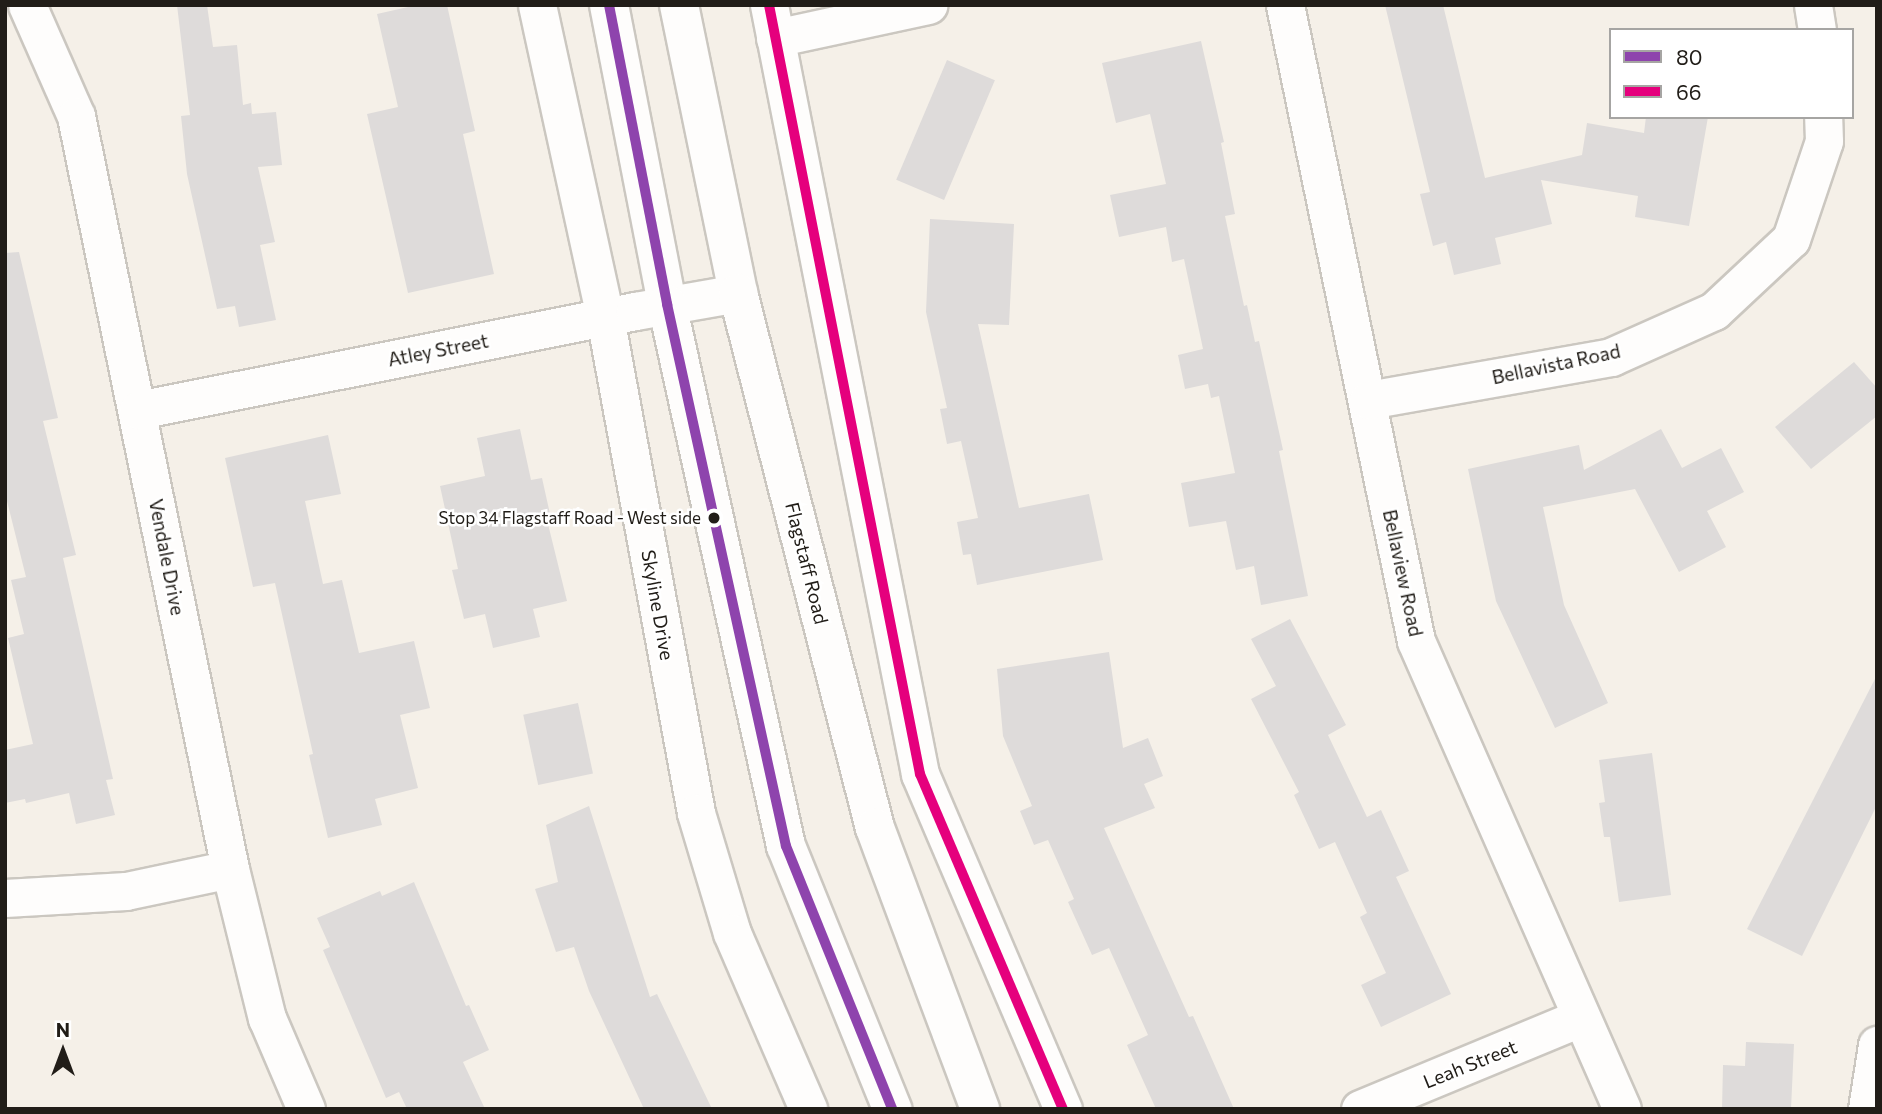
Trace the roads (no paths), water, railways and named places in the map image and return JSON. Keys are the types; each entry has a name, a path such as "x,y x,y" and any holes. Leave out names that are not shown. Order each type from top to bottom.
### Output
{"main road":[{"path":"609,5 667,304 786,846 892,1109"},
{"name":"Flagstaff Road","path":"679,5 738,293 875,828 980,1109"}],"street":[{"name":"Vendale Drive","path":"27,5 76,116 230,869 267,1018 306,1109"},
{"name":"Skyline Drive","path":"537,5 605,317 696,813 732,933 808,1109"},
{"path":"928,5 772,22 920,774 1063,1109"},
{"name":"Bellaview Road","path":"1285,5 1416,641 1622,1109"},
{"path":"1812,5 1817,28"},
{"name":"Bellavista Road","path":"1368,400 1611,357 1714,311 1791,239 1824,141 1823,119"},
{"name":"Atley Street","path":"138,410 667,304 738,293"},
{"path":"5,898 126,891 230,869"},
{"name":"Leah Street","path":"1360,1109 1580,1018"},
{"path":"1867,1109 1877,1045"}],"place":[{"name":"Stop 34 Flagstaff Road - West side","path":"714,518"}]}
